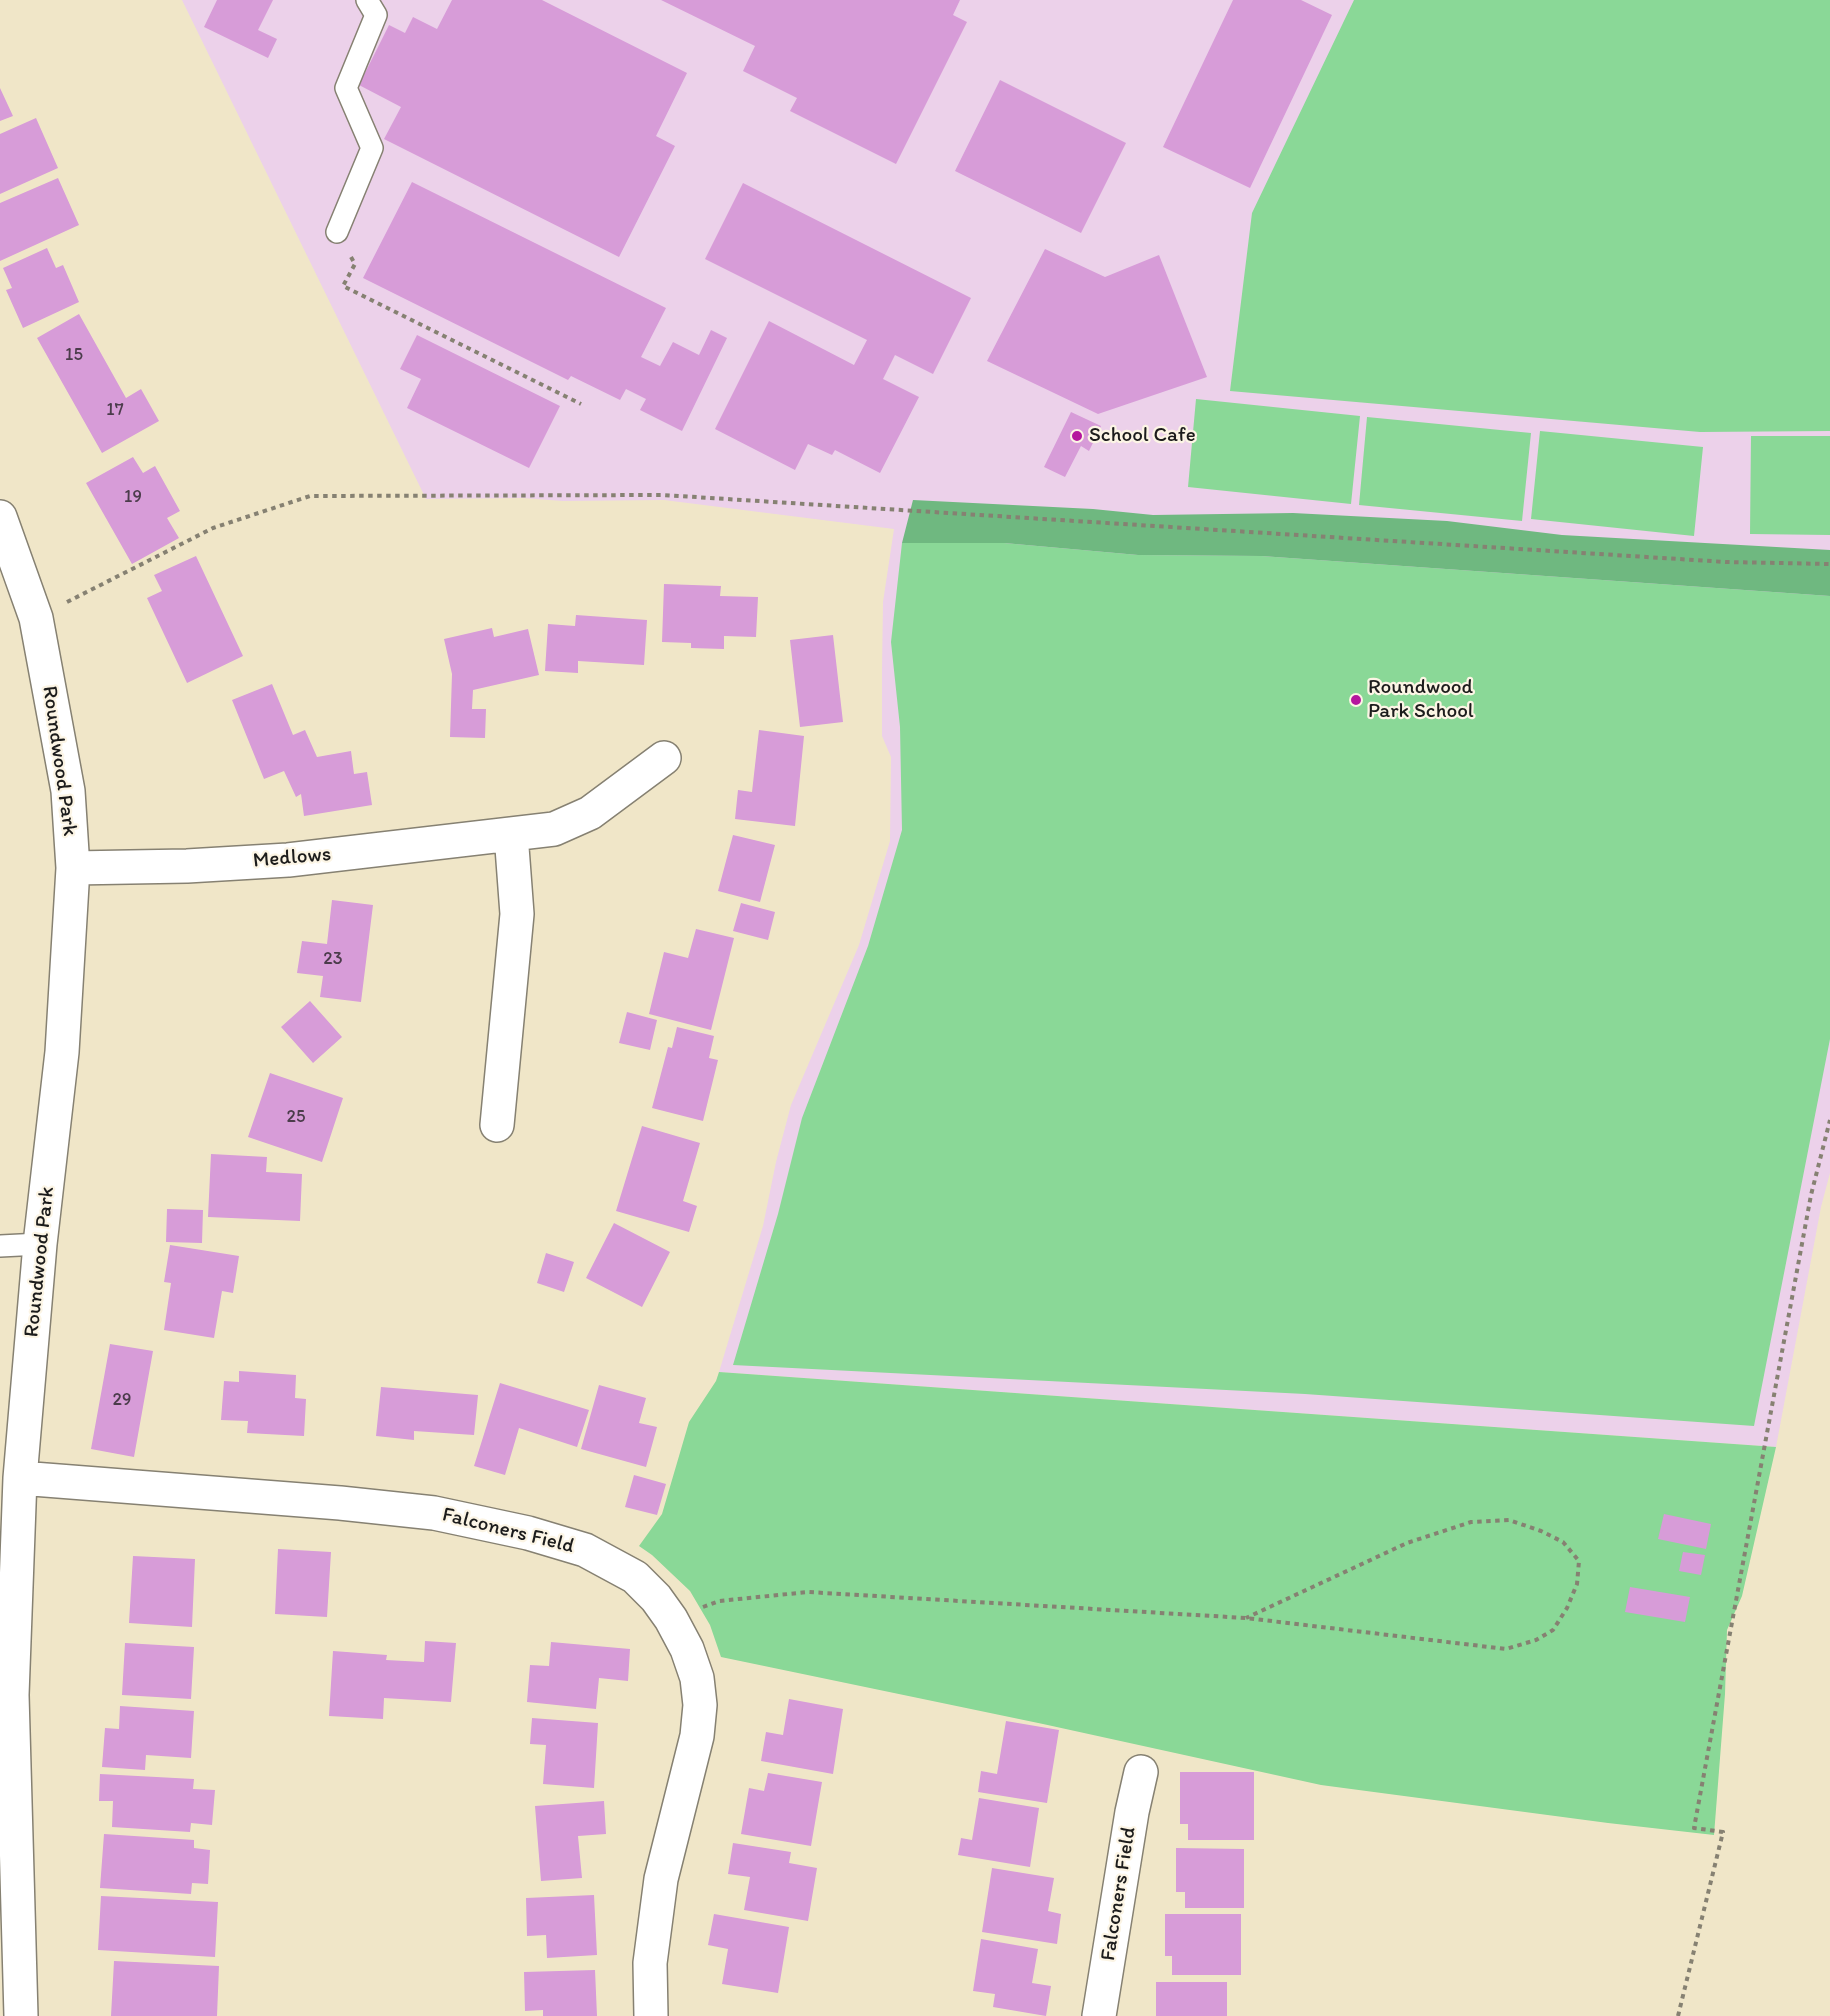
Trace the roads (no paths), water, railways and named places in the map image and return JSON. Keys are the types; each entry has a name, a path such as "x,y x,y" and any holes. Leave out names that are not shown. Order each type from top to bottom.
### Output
{"street":[{"name":"Roundwood Park","path":"0,518 36,618 68,791 72,868 62,1052 40,1244 21,1478 12,1695 21,2016"},
{"name":"Medlows","path":"72,868 187,866 288,860 554,829 590,813 664,758"},
{"path":"497,1125 517,914 511,834"},
{"name":"Falconers Field","path":"21,1478 352,1504 434,1513 528,1533 585,1550 635,1577 656,1598 672,1619 697,1678 700,1705 696,1736 661,1879 650,1964 651,2016"},
{"name":"Falconers Field","path":"1099,2016 1132,1812 1141,1772"}],"lane":[{"path":"337,232 372,148 346,88 376,15 367,0"},
{"path":"0,1246 40,1244"}],"place":[{"name":"School Cafe","path":"1077,436"},
{"name":"Roundwood Park School","path":"1356,700"}]}
